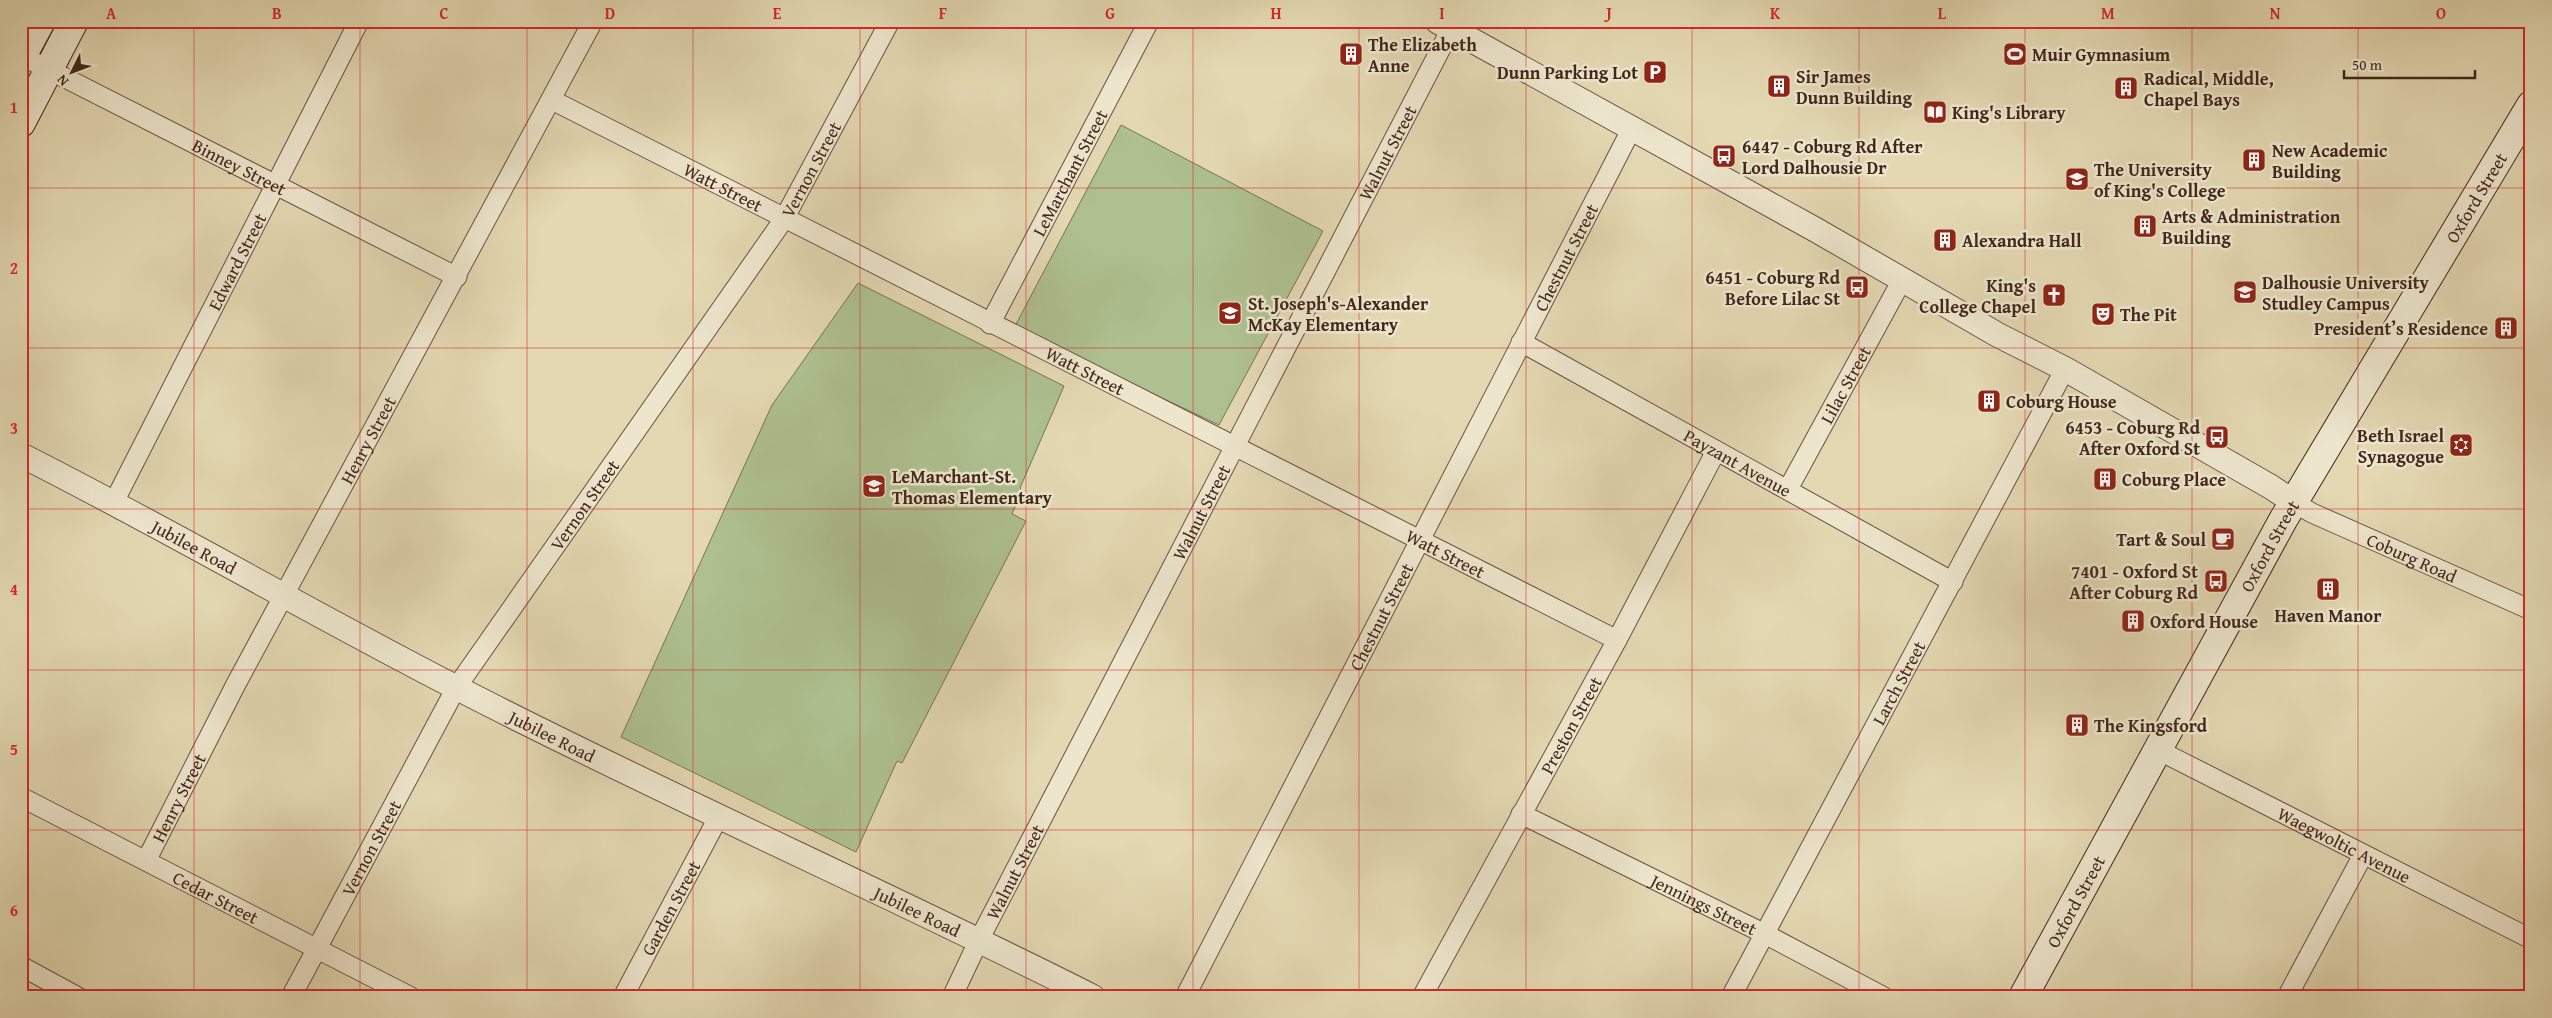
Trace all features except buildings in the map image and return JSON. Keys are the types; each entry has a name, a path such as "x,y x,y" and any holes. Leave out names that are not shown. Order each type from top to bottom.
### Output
{"main road":[{"path":"22,57 41,21"},
{"path":"21,122 74,21"},
{"name":"Oxford Street","path":"2023,997 2283,520 2295,503 2531,105"}],"street":[{"name":"Edward Street","path":"114,502 358,21"},
{"name":"Henry Street","path":"146,861 235,686 457,277 593,21"},
{"name":"Vernon Street","path":"291,997 456,688 784,219 890,21"},
{"name":"LeMarchant Street","path":"990,324 1149,21"},
{"path":"1444,25 1631,130 1810,226 1998,335 2065,369 2295,503"},
{"name":"Walnut Street","path":"952,997 979,940 1235,448 1444,25"},
{"name":"Binney Street","path":"22,57 457,277"},
{"name":"Watt Street","path":"552,100 990,324 1616,640"},
{"name":"Chestnut Street","path":"1184,997 1631,130"},
{"name":"Lilac Street","path":"1788,489 1902,280"},
{"name":"Payzant Avenue","path":"1522,342 1953,582"},
{"name":"Larch Street","path":"1731,997 2065,369"},
{"name":"Preston Street","path":"1422,997 1616,640 1716,451"},
{"name":"Jubilee Road","path":"21,455 114,502 284,597 456,688 718,818 979,940 1093,997"},
{"name":"Coburg Road","path":"2295,503 2312,514 2531,610"},
{"name":"Waegwoltic Avenue","path":"2158,750 2531,939"},
{"name":"Cedar Street","path":"21,797 317,947 411,997"},
{"name":"Jennings Street","path":"1521,814 1765,934 1884,997"},
{"name":"Garden Street","path":"623,997 718,818"},
{"path":"2287,997 2363,855"},
{"path":"21,966 78,997"}],"green space":[{"path":"1121,125 1323,231 1219,425 1014,328"},
{"path":"858,283 1064,386 1020,488 1022,490 1012,514 1026,521 902,763 897,761 856,852 621,737 772,405"}],"place":[{"name":"The Elizabeth Anne","path":"1351,54"},
{"name":"Muir Gymnasium","path":"2015,54"},
{"name":"Dunn Parking Lot","path":"1655,72"},
{"name":"Sir James Dunn Building","path":"1779,86"},
{"name":"Radical, Middle, Chapel Bays","path":"2126,88"},
{"name":"King's Library","path":"1935,112"},
{"name":"6447 - Coburg Rd After Lord Dalhousie Dr","path":"1724,156"},
{"name":"New Academic Building","path":"2254,160"},
{"name":"The University of King's College","path":"2077,179"},
{"name":"Arts & Administration Building","path":"2145,226"},
{"name":"Alexandra Hall","path":"1945,240"},
{"name":"6451 - Coburg Rd Before Lilac St","path":"1857,287"},
{"name":"Dalhousie University Studley Campus","path":"2245,292"},
{"name":"King's College Chapel","path":"2054,295"},
{"name":"St. Joseph's-Alexander McKay Elementary","path":"1230,313"},
{"name":"The Pit","path":"2103,314"},
{"name":"President’s Residence","path":"2506,328"},
{"name":"Coburg House","path":"1989,401"},
{"name":"6453 - Coburg Rd After Oxford St","path":"2217,437"},
{"name":"Beth Israel Synagogue","path":"2461,445"},
{"name":"Coburg Place","path":"2105,479"},
{"name":"LeMarchant-St. Thomas Elementary","path":"874,486"},
{"name":"Tart & Soul","path":"2223,539"},
{"name":"7401 - Oxford St After Coburg Rd","path":"2216,581"},
{"name":"Haven Manor","path":"2328,589"},
{"name":"Oxford House","path":"2133,621"},
{"name":"The Kingsford","path":"2077,725"}]}
